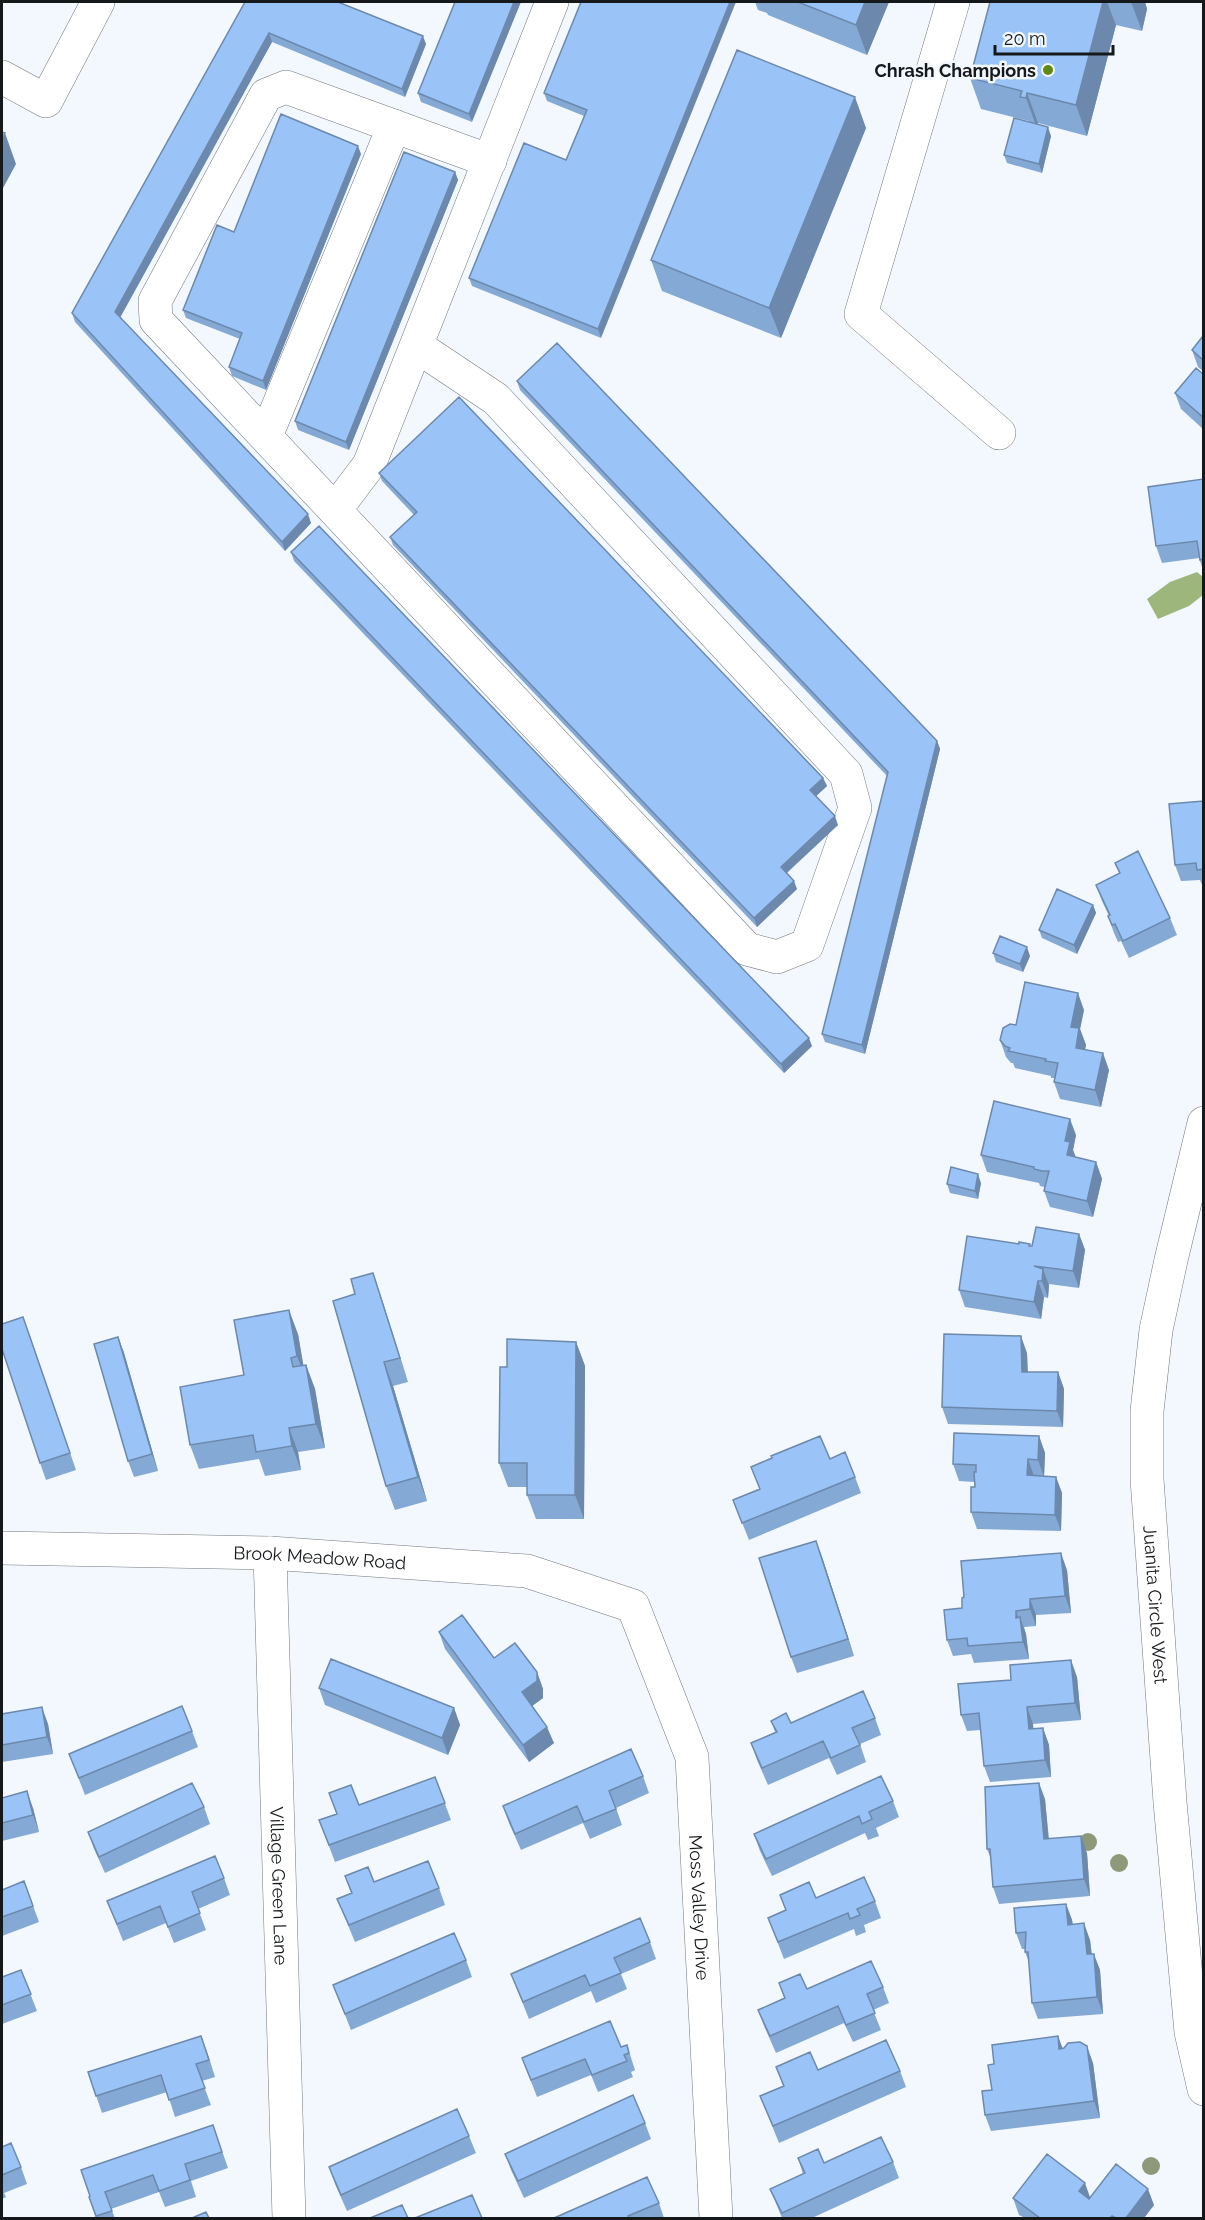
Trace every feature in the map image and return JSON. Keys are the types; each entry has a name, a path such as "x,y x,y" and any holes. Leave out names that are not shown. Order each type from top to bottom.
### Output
{"street":[{"path":"2,77 46,101 98,2"},
{"path":"335,510 369,465 418,347 552,2"},
{"path":"953,2 861,314 999,433"},
{"path":"418,347 496,399 846,774 855,808 807,945 777,957 747,949 156,320 155,301 266,95 286,87 490,161"},
{"path":"266,436 394,126"},
{"name":"Juanita Circle West","path":"1203,1123 1156,1330 1147,1411 1147,1479 1170,1802 1191,2032 1203,2090"},
{"name":"Brook Meadow Road","path":"2,1548 270,1553 527,1571 633,1606"},
{"name":"Village Green Lane","path":"270,1553 290,2218"},
{"name":"Moss Valley Drive","path":"633,1606 692,1756 716,2218"}],"shaded area":[{"path":"1197,572 1203,577 1203,595 1189,606 1158,619 1147,599 1170,582"}],"building":[{"path":"245,2 338,2 423,36 402,89 269,33 115,312 308,514 282,542 72,313"},
{"path":"455,2 514,2 469,114 418,93"},
{"path":"581,2 730,2 598,329 469,278 524,143 566,160 587,110 544,93"},
{"path":"798,2 865,2 856,25"},
{"name":"Chrash Champions","path":"990,2 1103,2 1076,105 1027,93 1026,98 1020,97 1022,91 970,78"},
{"path":"737,50 855,97 769,308 651,260"},
{"path":"281,114 358,146 263,381 229,367 242,333 183,310 217,225 234,232"},
{"path":"1014,118 1048,127 1039,164 1004,155"},
{"path":"404,152 455,172 346,442 295,421"},
{"path":"1203,336 1203,360 1192,350"},
{"path":"557,343 937,741 862,1045 822,1034 888,772 517,381"},
{"path":"1196,368 1203,374 1203,417 1175,393"},
{"path":"459,397 823,778 810,790 835,816 781,867 794,881 754,918 390,537 417,512 379,473"},
{"path":"1203,479 1203,559 1200,560 1197,541 1156,546 1148,487"},
{"path":"319,526 809,1038 781,1064 291,552"},
{"path":"1203,801 1203,869 1197,870 1196,863 1175,865 1169,804"},
{"path":"1138,851 1170,918 1123,941 1115,924 1112,925 1108,916 1110,915 1096,885 1120,873 1115,863"},
{"path":"1057,889 1093,905 1074,945 1039,930"},
{"path":"1000,936 1027,947 1020,964 993,953"},
{"path":"1025,982 1078,993 1071,1027 1079,1028 1076,1048 1103,1053 1095,1090 1054,1082 1058,1063 1008,1051 1010,1048 1000,1040 1003,1028 1010,1024 1016,1025"},
{"path":"994,1101 1070,1119 1065,1141 1070,1142 1067,1155 1096,1162 1087,1201 1044,1191 1049,1171 981,1155"},
{"path":"951,1167 978,1174 975,1191 947,1184"},
{"path":"1036,1227 1079,1234 1073,1271 1034,1266 1043,1269 1042,1281 1038,1281 1034,1302 959,1290 967,1236 1019,1244 1019,1242 1032,1246"},
{"path":"373,1273 400,1358 384,1362 418,1477 386,1486 333,1301 355,1294 351,1279"},
{"path":"289,1310 297,1356 291,1358 293,1367 306,1365 316,1424 289,1428 292,1446 256,1452 253,1435 190,1445 180,1387 244,1375 234,1320"},
{"path":"23,1317 70,1453 40,1463 2,1349 2,1324"},
{"path":"944,1334 1021,1336 1022,1372 1058,1372 1057,1411 942,1407"},
{"path":"118,1337 152,1454 128,1461 94,1344"},
{"path":"507,1339 576,1342 575,1495 527,1495 527,1463 499,1463 500,1367 507,1367"},
{"path":"954,1433 1039,1436 1038,1460 1028,1459 1027,1475 1056,1477 1055,1515 971,1512 971,1487 975,1487 976,1465 953,1464"},
{"path":"820,1436 830,1459 845,1452 855,1477 742,1523 733,1500 760,1489 751,1467 772,1458 771,1456"},
{"path":"816,1541 848,1639 791,1657 759,1558"},
{"path":"1061,1553 1065,1596 1030,1599 1030,1609 1016,1611 1016,1618 1020,1617 1023,1642 968,1646 967,1638 947,1640 944,1610 962,1608 964,1597 961,1561"},
{"path":"462,1615 494,1658 515,1643 537,1672 537,1681 522,1692 547,1727 523,1745 439,1632"},
{"path":"331,1659 454,1708 442,1738 319,1688"},
{"path":"1071,1660 1075,1703 1027,1707 1029,1729 1043,1728 1045,1760 984,1766 979,1713 961,1715 958,1684 1011,1680 1010,1665"},
{"path":"863,1691 875,1718 852,1728 860,1745 831,1758 823,1741 762,1768 751,1743 777,1732 771,1721 786,1713 791,1723"},
{"path":"182,1706 192,1731 79,1778 69,1754"},
{"path":"42,1707 47,1737 2,1745 2,1714"},
{"path":"631,1749 643,1776 609,1791 616,1809 584,1822 577,1806 515,1834 503,1806"},
{"path":"881,1776 893,1801 869,1812 872,1819 862,1824 859,1816 766,1859 754,1834"},
{"path":"435,1777 445,1803 329,1845 319,1820 337,1814 329,1793 351,1785 359,1805"},
{"path":"192,1783 204,1807 99,1857 88,1832"},
{"path":"1039,1783 1044,1839 1081,1836 1084,1879 993,1887 990,1849 987,1849 985,1787"},
{"path":"27,1791 33,1815 2,1823 2,1798"},
{"path":"215,1856 224,1878 192,1892 200,1913 168,1927 160,1906 117,1924 107,1901"},
{"path":"428,1861 439,1888 349,1925 337,1899 352,1893 345,1876 368,1867 374,1882"},
{"path":"864,1877 875,1901 857,1909 860,1915 850,1919 848,1913 778,1942 768,1918 786,1910 780,1895 809,1882 816,1898"},
{"path":"24,1881 33,1906 2,1917 2,1890"},
{"path":"1066,1904 1068,1925 1084,1923 1087,1954 1094,1954 1097,1997 1032,2003 1028,1952 1025,1952 1026,1932 1016,1933 1014,1908"},
{"path":"640,1918 650,1942 614,1958 621,1973 590,1986 585,1975 523,2002 511,1974"},
{"path":"454,1933 466,1960 345,2014 333,1985"},
{"path":"871,1961 883,1987 867,1994 875,2013 846,2025 838,2006 770,2036 758,2010 785,1998 779,1983 800,1974 807,1989"},
{"path":"21,1970 31,1994 2,2005 2,1977"},
{"path":"610,2021 621,2047 627,2045 629,2053 624,2055 627,2061 592,2075 585,2059 531,2080 522,2058"},
{"path":"201,2036 209,2060 196,2064 205,2088 169,2100 161,2075 96,2096 88,2072"},
{"path":"1058,2036 1059,2049 1064,2048 1068,2043 1080,2042 1087,2046 1094,2101 985,2115 982,2091 992,2090 988,2065 994,2064 992,2045"},
{"path":"886,2040 900,2071 773,2126 760,2096 784,2086 776,2067 810,2052 818,2070"},
{"path":"633,2095 645,2123 518,2181 505,2154"},
{"path":"457,2109 469,2136 341,2195 329,2167"},
{"path":"213,2125 222,2152 185,2164 190,2180 159,2191 153,2175 105,2192 112,2211 96,2216 81,2170"},
{"path":"881,2137 893,2162 782,2213 770,2189 805,2173 798,2158 818,2149 824,2163"},
{"path":"11,2143 21,2167 2,2175 2,2147"},
{"path":"1047,2154 1085,2183 1079,2191 1089,2199 1116,2164 1148,2189 1126,2218 1112,2216 1110,2218 1040,2218 1013,2198"},
{"path":"647,2177 659,2203 628,2216 629,2218 554,2218"},
{"path":"472,2195 482,2218 415,2218"},
{"path":"402,2205 408,2218 370,2218"},
{"path":"206,2212 209,2218 192,2218"}],"place":[{"name":"Chrash Champions","path":"1048,70"}]}
